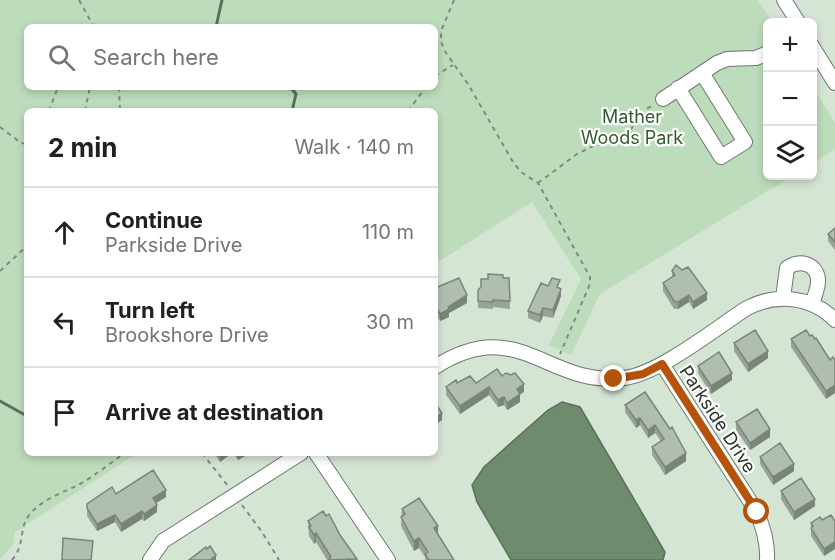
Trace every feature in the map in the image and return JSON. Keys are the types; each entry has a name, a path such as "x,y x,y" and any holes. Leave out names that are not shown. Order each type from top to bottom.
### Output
{"street":[{"path":"784,0 795,18"},
{"path":"817,53 835,83"},
{"path":"663,99 727,59 742,60 763,54"},
{"path":"678,88 721,157 745,142 702,73"},
{"path":"783,298 787,268 792,264 809,264 818,280 812,304"},
{"path":"438,365 456,354 484,347 505,347 523,351 571,372 603,379 634,376 662,364 747,308 763,301 783,298 800,300 812,304 835,320"},
{"name":"Parkside Drive","path":"662,364 757,512 768,549 767,560"},
{"path":"150,560 163,540 296,456"},
{"path":"318,456 388,560"}],"path":[{"path":"78,0 92,24"},
{"path":"454,0 441,31 441,42 513,162 521,172 538,183 590,277 590,284 558,359"},
{"path":"438,74 453,65"},
{"path":"50,108 57,90"},
{"path":"86,108 89,90"},
{"path":"119,90 120,108"},
{"path":"410,108 424,90"},
{"path":"538,183 577,154 627,134 648,108 663,99"},
{"path":"0,127 24,144"},
{"path":"0,271 24,249"},
{"path":"12,560 22,542 23,527 30,514 49,499 80,484 121,456"}],"green space":[{"name":"Mather Woods Park","path":"0,0 758,0 769,18 763,18 763,180 785,180 600,294 571,355 549,345 581,279 532,202 438,262 438,108 24,108 24,456 133,456 15,532 13,545 0,559"},
{"path":"817,94 835,123 835,149 817,160"}],"shaded area":[{"path":"562,402 580,407 665,552 663,560 511,560 477,502 472,485 484,467 548,410"}],"building":[{"path":"835,228 835,242 828,234"},
{"path":"676,265 682,270 688,267 707,293 693,302 689,295 678,302 674,301 663,283 675,275 672,271"},
{"path":"488,274 503,275 503,278 509,278 510,301 478,301 481,279 488,279"},
{"path":"459,278 467,295 440,314 438,287"},
{"path":"552,278 560,280 557,287 561,289 553,310 543,308 540,315 528,311 541,283 548,286"},
{"path":"755,330 768,351 748,364 734,343"},
{"path":"806,330 810,336 816,338 830,360 833,357 835,360 835,385 826,391 791,339"},
{"path":"719,352 732,373 711,386 698,366"},
{"path":"497,369 502,376 506,373 511,375 515,373 524,384 517,389 520,394 507,403 504,397 498,400 489,387 460,406 446,387 456,380 457,383 470,376 476,383"},
{"path":"645,392 670,429 672,427 686,453 665,467 652,447 664,439 655,425 648,430 640,418 636,420 625,405"},
{"path":"757,409 770,429 750,443 736,422"},
{"path":"780,443 794,464 773,477 760,457"},
{"path":"153,470 166,490 153,498 157,505 144,514 142,511 121,524 115,515 97,524 87,504 112,487 116,494"},
{"path":"801,478 815,499 794,512 781,491"},
{"path":"419,498 438,526 434,528 454,560 429,560 425,554 428,552 419,538 414,541 401,517 405,514 402,509"},
{"path":"323,511 326,516 329,514 357,559 329,560 331,557 316,533 314,535 308,521"},
{"path":"831,515 835,521 835,542 824,549 811,528 813,526 811,523 820,517 822,520"},
{"path":"63,538 93,541 91,560 62,560"},
{"path":"210,546 216,555 210,560 189,560 206,547 207,549"}],"waterway":[{"path":"217,24 222,0"},
{"path":"293,90 296,94 293,108"},
{"path":"0,401 24,414"}],"route":[{"path":"614,379 643,374 662,364 757,512"}]}
